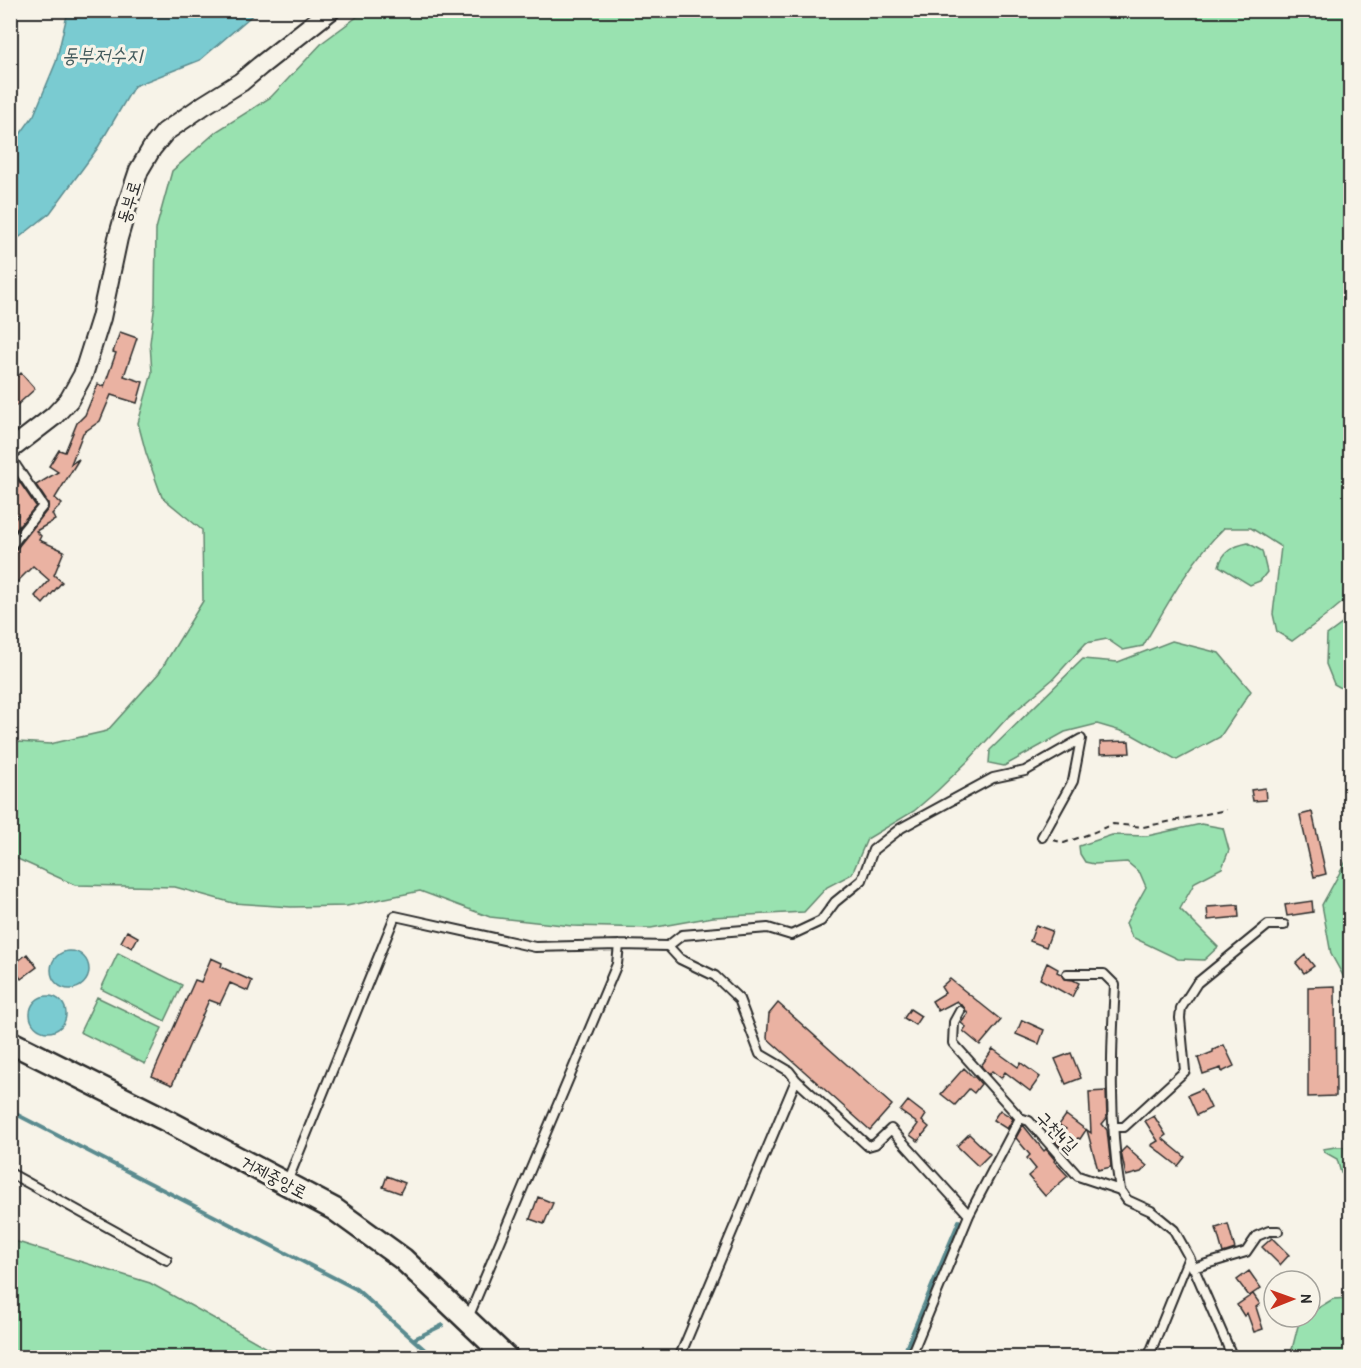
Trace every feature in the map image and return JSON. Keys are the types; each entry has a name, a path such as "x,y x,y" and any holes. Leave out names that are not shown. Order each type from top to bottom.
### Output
{"main road":[{"name":"거제중앙로","path":"10,1042 162,1118 333,1209 404,1259 507,1358"}],"street":[{"name":"동부로","path":"10,450 54,416 69,400 83,375 101,318 118,238 129,200 139,170 152,148 165,132 241,82 331,10"}],"lane":[{"path":"10,458 43,506 10,547"},
{"path":"286,1184 395,916 535,947 668,946 682,935 768,928 791,935 821,921 835,902 862,880 873,850 901,828 993,778 1025,771 1081,739 1073,781 1042,837"},
{"path":"1113,1127 1124,1127 1185,1071 1181,1008 1197,983 1268,925 1284,926"},
{"path":"467,1321 617,964 619,945"},
{"path":"668,946 680,959 715,976 739,999 760,1054 789,1071 868,1146 875,1144 891,1129 969,1215"},
{"path":"1067,974 1104,974 1115,985 1112,1038 1113,1127 1120,1190"},
{"path":"960,1011 954,1022 953,1043 1020,1118"},
{"path":"679,1358 796,1080"},
{"name":"구천4길","path":"910,1358 969,1215 1020,1118 1029,1121 1077,1176 1120,1190 1127,1200 1152,1211 1174,1230 1189,1257 1233,1358"},
{"path":"10,1173 167,1260"},
{"path":"1194,1268 1246,1252 1257,1236 1269,1231 1278,1232"},
{"path":"1148,1358 1189,1257"}],"path":[{"path":"10,18 14,54 10,86"},
{"path":"1042,837 1064,843 1113,824 1143,827 1226,810"}],"green space":[{"path":"365,11 1350,11 1350,596 1292,641 1277,632 1273,614 1281,547 1251,528 1224,528 1190,569 1143,646 1123,650 1107,639 1086,643 1053,679 1008,717 937,791 914,811 867,839 852,874 827,887 804,912 713,917 651,928 572,926 490,917 420,891 347,906 291,907 233,903 175,887 75,885 11,856 11,746 18,742 50,744 107,731 159,673 203,601 202,530 162,497 138,423 152,373 150,343 155,303 156,229 172,171 217,131 271,97 323,42"},
{"path":"1248,543 1262,551 1267,572 1260,581 1250,585 1219,566 1223,556 1229,550"},
{"path":"1342,624 1350,629 1350,644 1345,653 1350,660 1350,693 1334,684 1326,664 1327,635"},
{"path":"1172,641 1219,653 1251,691 1220,737 1177,760 1131,734 1097,724 1065,732 1004,766 989,763 990,750 1083,659 1118,662"},
{"path":"1201,824 1223,828 1229,850 1222,868 1195,882 1180,909 1218,947 1204,960 1178,959 1132,937 1126,923 1146,887 1140,873 1127,862 1094,864 1085,862 1080,854 1079,846 1112,835 1147,836"},
{"path":"1350,854 1350,988 1331,954 1322,905"},
{"path":"118,953 182,985 165,1021 101,989"},
{"path":"97,997 162,1028 145,1064 80,1032"},
{"path":"1350,1147 1350,1180 1341,1173 1337,1159 1323,1149"},
{"path":"11,1240 150,1283 278,1354 292,1357 11,1357"},
{"path":"1350,1298 1350,1357 1290,1357 1297,1329 1322,1329 1322,1306 1333,1299"}],"water":[{"name":"동부저수지","path":"68,11 257,11 200,60 134,86 97,149 50,213 11,244 11,147 34,115 56,62"},
{"path":"70,951 83,957 89,970 83,983 70,989 57,983 51,970 57,957"},
{"path":"48,996 61,1001 66,1014 61,1027 48,1032 35,1027 30,1014 35,1001"}],"building":[{"path":"120,332 137,338 124,376 143,382 137,403 111,395 100,421 83,433 71,464 79,459 55,498 62,504 52,514 55,520 36,531 41,536 39,540 64,551 54,575 62,582 43,604 35,596 49,580 33,566 10,589 10,553 15,551 48,509 48,503 36,485 58,472 49,466 59,450 65,452 77,423 85,415 98,384 104,387 116,353 113,352"},
{"path":"10,365 18,376 21,373 35,389 16,406 10,400"},
{"path":"10,468 36,506 10,537 10,526 18,515 10,511"},
{"path":"1129,741 1130,753 1100,754 1100,742"},
{"path":"1265,788 1266,800 1253,801 1251,790"},
{"path":"1312,812 1326,874 1314,877 1300,815"},
{"path":"1312,901 1313,912 1287,916 1285,905"},
{"path":"1238,905 1239,917 1208,920 1207,907"},
{"path":"1036,925 1052,931 1046,947 1030,941"},
{"path":"127,931 138,937 132,948 121,942"},
{"path":"27,954 37,967 21,979 12,966"},
{"path":"1305,955 1314,966 1304,973 1296,963"},
{"path":"211,958 222,963 221,967 252,981 248,991 230,983 220,1004 209,1000 172,1085 152,1076 195,980 201,982"},
{"path":"1047,963 1058,969 1057,972 1064,979 1079,983 1072,997 1040,979"},
{"path":"950,979 1001,1020 980,1045 963,1031 966,1027 961,1023 968,1014 963,1006 957,1001 938,1011 932,1001 945,993 941,987"},
{"path":"1335,986 1336,1096 1308,1097 1308,987"},
{"path":"778,1003 892,1105 870,1130 767,1038 769,1014"},
{"path":"910,1009 921,1016 915,1025 904,1018"},
{"path":"1022,1020 1044,1030 1039,1044 1016,1034"},
{"path":"1224,1045 1234,1066 1222,1072 1221,1068 1203,1074 1198,1058"},
{"path":"993,1049 1018,1067 1021,1063 1040,1077 1030,1091 1005,1072 1001,1078 992,1071 989,1075 981,1066"},
{"path":"1071,1053 1081,1078 1066,1084 1055,1059"},
{"path":"964,1068 981,1084 974,1093 969,1089 955,1105 941,1094"},
{"path":"1202,1089 1211,1108 1197,1115 1188,1095"},
{"path":"1106,1091 1107,1118 1102,1124 1107,1130 1111,1167 1098,1170 1087,1130 1091,1133 1089,1092"},
{"path":"908,1101 926,1115 922,1121 929,1127 918,1141 910,1135 918,1124 900,1111"},
{"path":"1000,1110 1013,1119 1007,1129 993,1120"},
{"path":"1066,1115 1086,1130 1080,1139 1078,1138 1064,1151 1055,1141 1066,1129 1059,1125"},
{"path":"1154,1116 1166,1135 1162,1138 1185,1157 1178,1166 1151,1145 1158,1141 1145,1121"},
{"path":"1023,1125 1068,1176 1045,1196 1028,1176 1036,1169 1027,1158 1030,1155 1016,1138"},
{"path":"969,1134 990,1154 978,1166 957,1146"},
{"path":"1126,1147 1147,1166 1141,1172 1126,1176 1121,1152"},
{"path":"387,1176 405,1183 400,1193 383,1187"},
{"path":"538,1197 553,1203 544,1224 530,1219"},
{"path":"1228,1224 1235,1249 1223,1253 1216,1228"},
{"path":"1272,1238 1289,1255 1280,1265 1262,1247"},
{"path":"1249,1271 1261,1288 1249,1296 1237,1280"},
{"path":"1253,1294 1260,1304 1256,1307 1263,1329 1254,1332 1247,1313 1244,1316 1237,1305"}],"waterway":[{"path":"10,1111 356,1289 434,1358"},
{"path":"902,1358 959,1221"},
{"path":"414,1339 443,1325"},
{"path":"513,1350 522,1358"}]}
